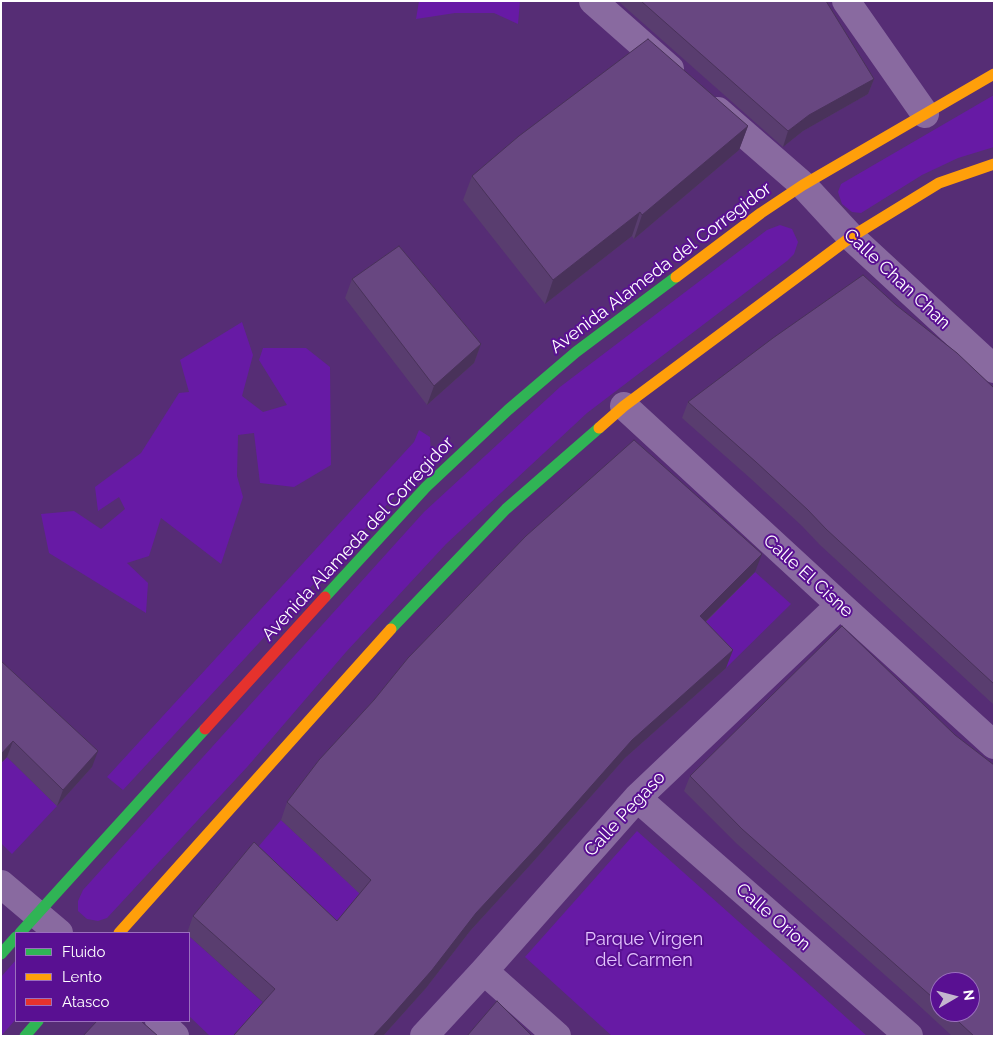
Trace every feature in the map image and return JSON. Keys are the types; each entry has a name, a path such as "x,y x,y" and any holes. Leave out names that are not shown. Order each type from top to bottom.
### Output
{"main road":[{"name":"Avenida Alameda del Corregidor","path":"28,924 362,555 426,487 508,410 576,352 761,213 803,185 994,74"},
{"path":"120,932 393,627 506,509 624,406 851,237 939,183 994,164"},
{"path":"1,954 15,938"},
{"path":"25,1036 37,1022"}],"street":[{"name":"Calle Chan Chan","path":"593,1 803,185 851,237 994,369"},
{"path":"846,1 925,114"},
{"name":"Calle El Cisne","path":"624,406 840,606 994,745"},
{"name":"Calle Pegaso","path":"424,1036 637,798 840,606"},
{"name":"Calle Orion","path":"637,798 909,1036"},
{"path":"1,884 28,924 56,932"},
{"path":"484,971 557,1036"},
{"path":"160,1022 175,1036"}],"green space":[{"path":"419,1 520,1 518,24 494,13 455,13 416,19"},
{"path":"994,95 994,147 958,158 922,175 861,213 852,212 842,204 838,192 841,184"},
{"path":"780,225 792,229 798,242 794,254 787,261 587,413 446,544 346,652 248,766 107,918 98,921 87,919 78,911 78,901 83,890 424,512 560,387 767,230"},
{"path":"242,322 253,355 242,396 263,412 287,405 259,360 263,348 306,348 330,367 331,465 294,487 260,483 254,433 238,435 237,476 243,497 221,564 161,518 149,556 127,563 148,583 146,613 49,553 41,514 74,511 101,529 125,509 119,497 98,511 95,487 141,453 179,393 189,392 180,360"},
{"path":"419,430 430,437 431,457 123,790 107,777 414,442"},
{"path":"755,572 791,604 726,668 694,633"},
{"path":"7,757 57,806 12,854 1,843 1,763"},
{"path":"281,820 365,898 335,933 247,860"},
{"name":"Parque Virgen del Carmen","path":"637,831 867,1036 612,1036 525,957"},
{"path":"190,937 268,1007 243,1036 210,1036 190,1017"},
{"path":"15,961 15,1020 1,1036 1,977"}],"building":[{"path":"641,1 826,1 874,79 809,115 788,131"},
{"path":"648,39 748,126 642,215 640,212 553,280 472,176 519,136"},
{"path":"399,246 481,344 434,386 352,279"},
{"path":"863,275 896,305 957,353 994,388 994,684 756,462 688,402 773,338"},
{"path":"634,440 762,554 700,616 733,650 632,740 476,913 432,970 373,1036 234,1035 275,989 193,916 254,842 337,921 371,880 287,802 319,760 374,700 408,658 526,536"},
{"path":"842,626 955,735 994,765 994,1036 974,1036 959,1022 980,1022 980,972 930,972 930,995 742,829 690,776"},
{"path":"1,661 98,751 63,790 13,741 1,754"},
{"path":"497,1001 532,1036 467,1036"},
{"path":"96,1022 142,1022 158,1036 83,1036"}],"traffic: fast":[{"path":"325,597 426,487 508,410 576,352 676,277"},
{"path":"391,629 506,509 599,428"},
{"path":"21,932 205,729"},
{"path":"1,954 15,938"},
{"path":"25,1036 37,1022"}],"traffic: slow":[{"path":"676,277 761,213 803,185 994,74"},
{"path":"599,428 624,406 851,237 939,183 994,164"},
{"path":"120,932 391,629"}],"traffic: jam":[{"path":"205,729 325,597"}]}
